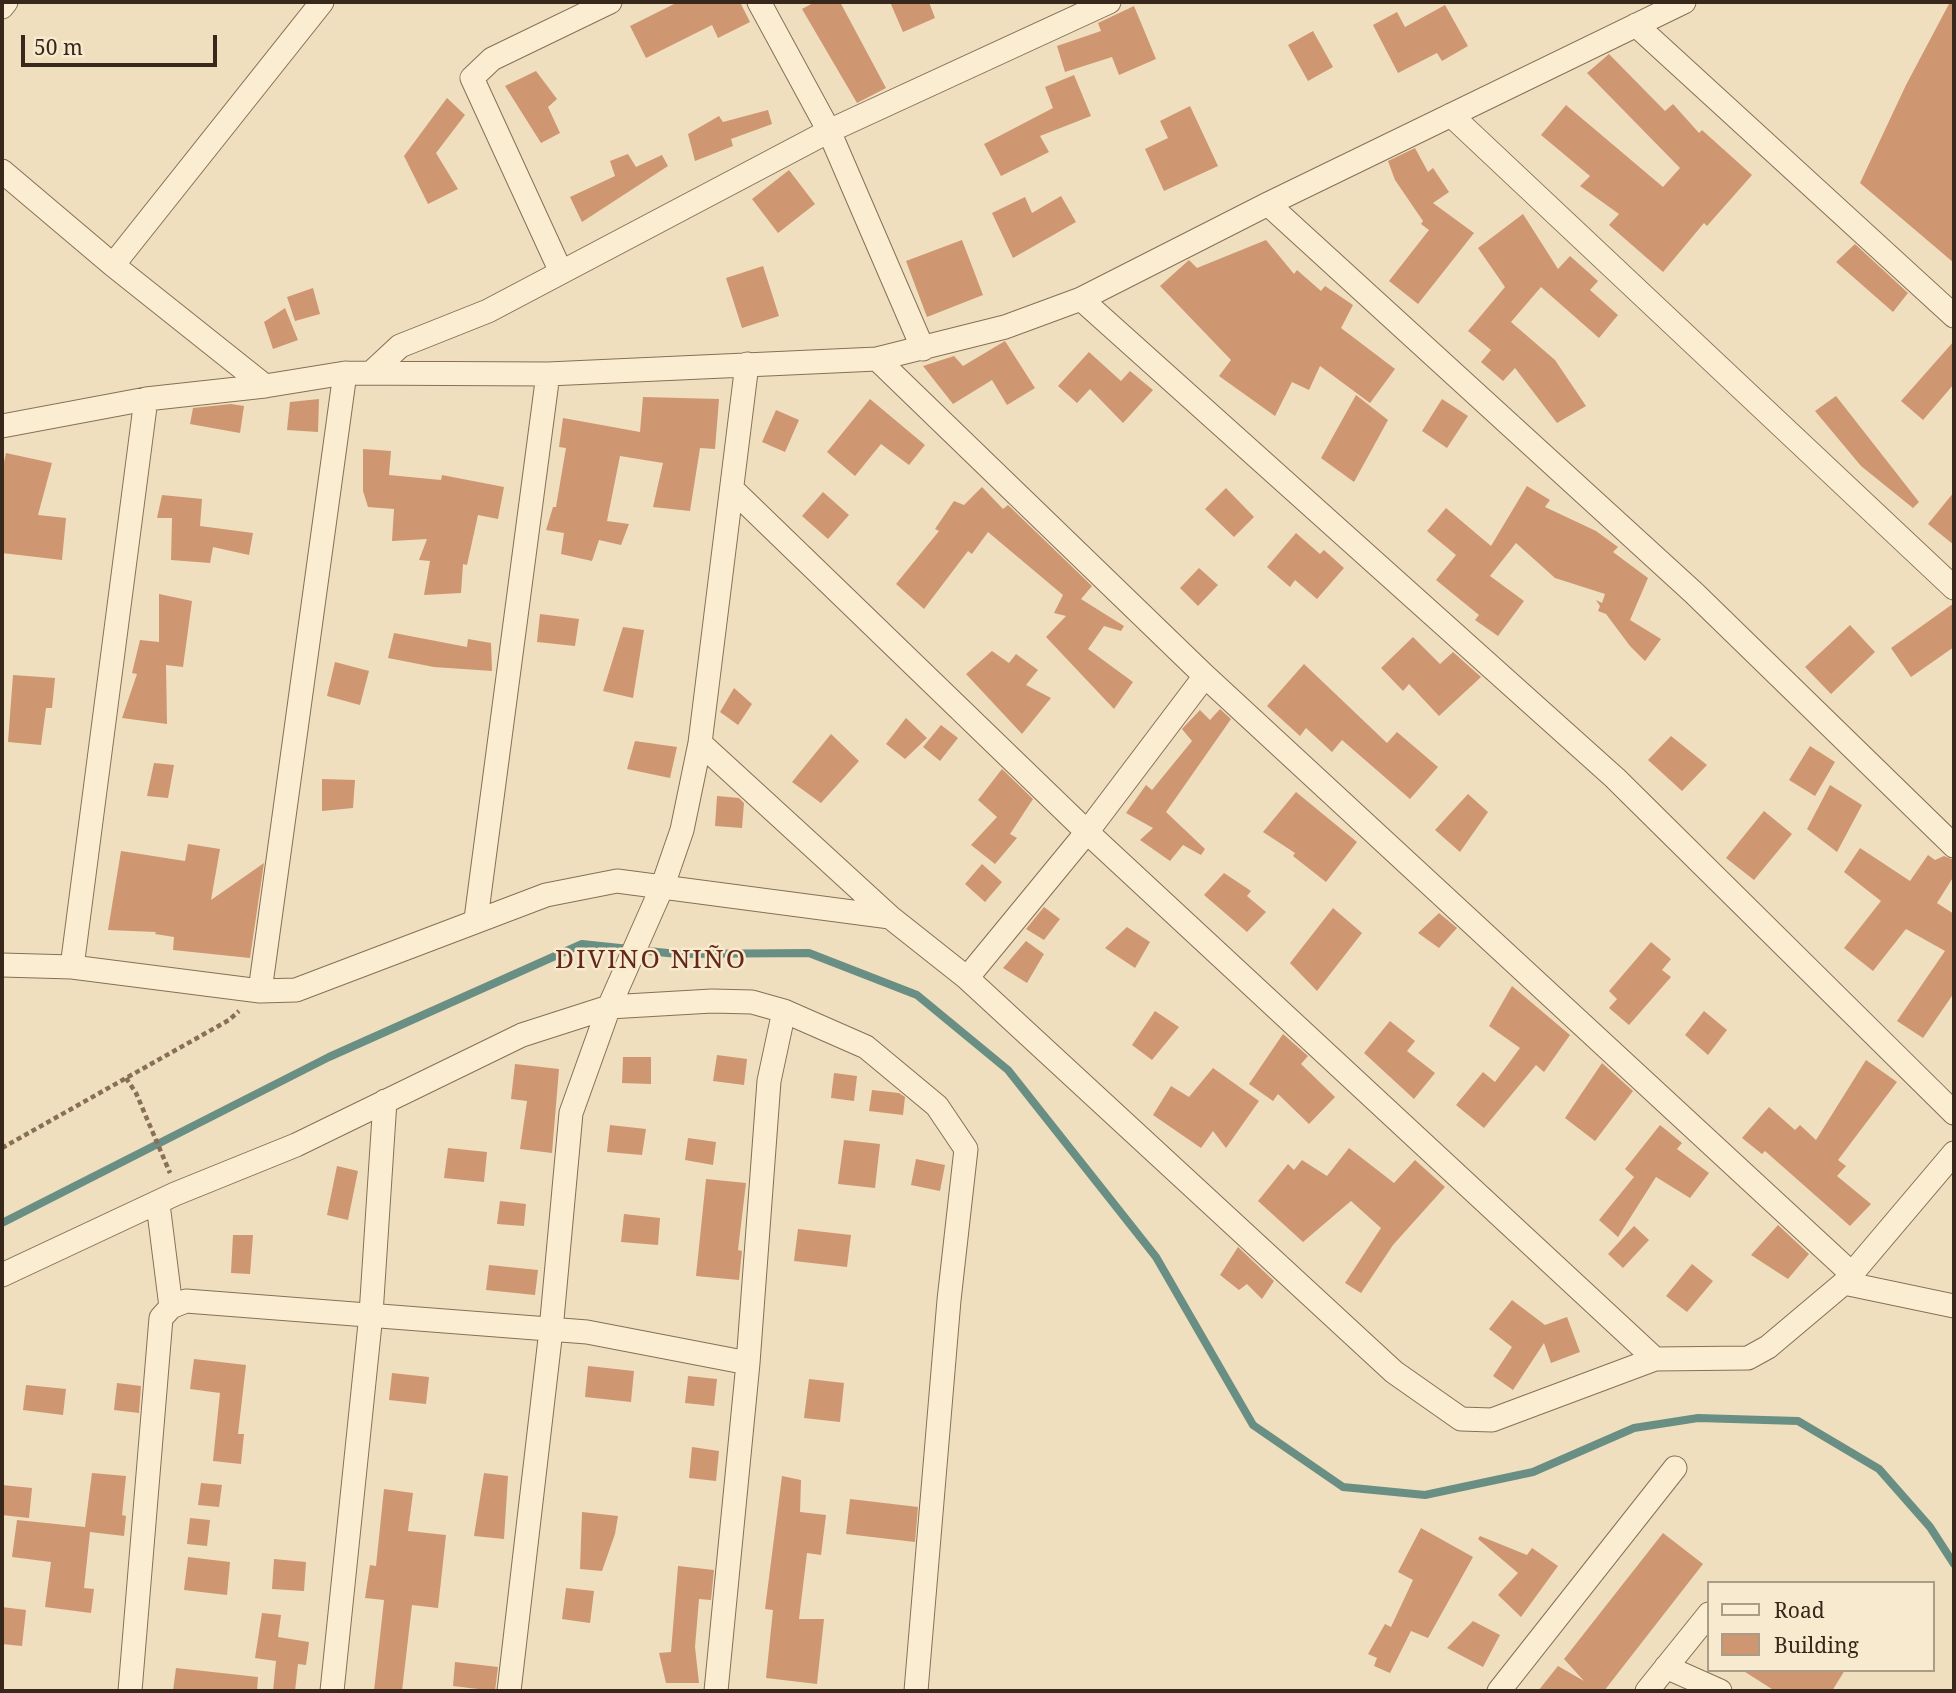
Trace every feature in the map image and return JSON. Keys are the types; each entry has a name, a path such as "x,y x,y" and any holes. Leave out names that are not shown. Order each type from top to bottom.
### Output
{"street":[{"path":"2,7 6,2"},
{"path":"113,265 322,2"},
{"path":"561,272 472,78 492,59 610,2"},
{"path":"759,2 829,131 923,349"},
{"path":"372,372 400,346 488,311 829,131 1109,2"},
{"path":"2,426 146,399 265,386 345,373 548,374 877,359 923,349 1005,327 1081,299 1268,204 1684,2"},
{"path":"1636,25 1954,316"},
{"path":"1451,115 1954,588"},
{"path":"2,171 113,265 265,386"},
{"path":"1268,204 1694,593 1954,846"},
{"path":"1081,299 1615,778 1954,1113"},
{"path":"877,359 1205,676 1847,1278 1954,1306"},
{"path":"509,1691 551,1330 571,1114 609,1007 663,885 682,830 700,743 747,364"},
{"path":"260,991 345,373"},
{"path":"476,919 548,374"},
{"path":"72,967 146,399"},
{"path":"732,489 1087,832 1655,1359"},
{"path":"967,978 1087,832 1205,676"},
{"path":"700,743 890,917 967,978 1394,1372 1461,1419 1492,1420 1655,1359 1748,1357 1768,1347 1847,1278 1954,1153"},
{"path":"2,965 72,967 260,991 296,990 476,919 546,895 617,881 890,917"},
{"path":"2,1275 296,1145 522,1035 609,1007 712,1001 752,1002 784,1011 866,1047 937,1106 966,1149 916,1691"},
{"path":"716,1691 748,1363 769,1081 784,1011"},
{"path":"332,1691 371,1314 385,1101"},
{"path":"158,1204 171,1307"},
{"path":"130,1691 160,1318 171,1307 186,1301 587,1332 748,1363"},
{"path":"1499,1691 1675,1468"},
{"path":"1647,1691 1708,1615"},
{"path":"1666,1667 1720,1691"}],"path":[{"path":"2,1148 229,1020 260,991"},
{"path":"126,1078 136,1093 171,1175"}],"building":[{"path":"678,2 740,2 750,22 718,38 712,25 646,58 630,26"},
{"path":"815,2 840,2 886,88 857,103 802,9"},
{"path":"890,2 929,2 935,18 903,32"},
{"path":"1950,2 1954,2 1954,263 1860,183 1906,85"},
{"path":"1445,5 1468,46 1442,61 1437,53 1398,73 1373,25 1397,12 1405,27"},
{"path":"1134,6 1156,59 1119,75 1112,57 1065,72 1057,46 1101,31 1098,23"},
{"path":"1313,31 1333,67 1308,81 1288,45"},
{"path":"1609,54 1665,111 1673,104 1699,133 1702,130 1752,175 1707,226 1704,223 1663,272 1609,225 1619,214 1580,186 1590,176 1541,135 1566,105 1663,187 1680,168 1587,73"},
{"path":"536,71 557,99 548,107 560,133 541,143 505,86"},
{"path":"1074,75 1091,116 1040,136 1049,152 1001,176 984,144 1053,108 1045,87"},
{"path":"447,98 465,115 436,153 458,189 428,204 404,156"},
{"path":"1190,106 1218,166 1164,191 1145,149 1168,138 1160,121"},
{"path":"768,110 772,124 731,139 733,146 695,161 688,134 719,116 723,122"},
{"path":"1415,148 1428,172 1433,168 1449,192 1433,203 1474,233 1418,304 1389,281 1429,230 1421,224 1423,221 1395,180 1388,161"},
{"path":"628,154 636,167 662,155 668,166 582,222 570,197 615,176 610,161"},
{"path":"789,170 815,204 778,233 752,199"},
{"path":"1061,196 1076,222 1013,258 992,213 1025,197 1032,213"},
{"path":"1523,214 1558,269 1570,256 1598,281 1590,290 1618,315 1599,338 1541,287 1511,322 1555,360 1586,406 1557,423 1515,368 1503,381 1481,362 1491,350 1468,331 1505,287 1478,248"},
{"path":"962,240 983,295 927,317 906,261"},
{"path":"1266,240 1294,274 1297,270 1321,291 1325,286 1353,305 1341,328 1395,369 1370,403 1320,366 1309,390 1292,382 1275,416 1219,376 1231,360 1160,286 1189,260 1197,268"},
{"path":"1855,244 1908,293 1893,312 1836,262"},
{"path":"763,266 779,316 742,328 726,278"},
{"path":"313,288 320,314 295,321 287,297"},
{"path":"285,308 298,340 273,349 264,322"},
{"path":"1005,341 1035,388 1007,405 992,380 953,404 923,366 954,356 963,366"},
{"path":"1954,341 1954,384 1923,420 1901,401"},
{"path":"1089,352 1121,381 1130,371 1153,390 1123,423 1090,389 1077,403 1058,386"},
{"path":"1356,395 1388,420 1354,482 1321,458"},
{"path":"1836,396 1919,502 1913,508 1861,466 1815,411"},
{"path":"643,397 719,399 715,449 700,448 690,511 653,507 663,463 620,456 607,521 629,524 621,545 599,540 592,561 561,554 564,533 546,530 553,507 556,507 566,448 559,447 563,418 640,432"},
{"path":"319,399 318,432 287,430 290,402"},
{"path":"870,399 925,445 909,465 881,444 855,476 827,452"},
{"path":"1442,399 1468,416 1447,448 1422,431"},
{"path":"231,404 244,406 240,433 190,424 193,408"},
{"path":"776,410 799,420 785,452 762,442"},
{"path":"363,449 391,451 389,475 441,480 442,475 504,487 498,519 478,515 467,565 463,564 461,593 424,595 430,561 419,560 427,539 392,541 394,509 368,507 363,491"},
{"path":"6,453 52,463 38,515 66,518 62,560 2,553 2,471"},
{"path":"1527,486 1550,500 1545,507 1596,531 1618,547 1613,552 1648,578 1630,620 1661,639 1645,661 1606,614 1598,611 1600,606 1596,600 1602,603 1605,594 1555,578 1516,543 1490,576 1524,601 1498,636 1475,620 1479,615 1436,580 1456,555 1427,531 1446,508 1491,546"},
{"path":"982,487 1003,509 1008,505 1092,586 1081,599 1124,626 1121,631 1104,626 1088,649 1133,682 1114,709 1046,637 1066,616 1054,613 1063,595 988,532 972,554 968,551 924,609 896,584 939,531 935,529 954,501 964,505"},
{"path":"1226,488 1254,517 1234,537 1205,509"},
{"path":"823,492 849,515 828,539 802,516"},
{"path":"1954,492 1954,545 1928,524"},
{"path":"162,495 202,499 200,526 253,533 249,555 213,547 210,563 171,560 172,518 157,518"},
{"path":"1296,533 1320,554 1324,550 1344,568 1317,599 1295,580 1290,587 1267,567"},
{"path":"1199,568 1218,585 1198,606 1180,588"},
{"path":"159,594 192,601 183,667 166,665 167,724 122,718 137,674 132,673 140,640 159,642"},
{"path":"1954,603 1954,647 1911,677 1891,648"},
{"path":"540,614 579,619 575,646 537,642"},
{"path":"1850,625 1875,652 1831,694 1805,667"},
{"path":"623,627 644,630 633,698 603,691"},
{"path":"394,633 467,647 468,639 491,643 492,671 434,667 388,658"},
{"path":"1413,637 1440,664 1453,652 1481,677 1439,716 1409,684 1403,691 1381,668"},
{"path":"992,651 1009,663 1016,654 1038,670 1026,685 1051,698 1022,734 966,674"},
{"path":"335,662 369,671 360,705 327,696"},
{"path":"1304,664 1387,743 1397,732 1438,767 1410,799 1342,740 1332,752 1306,728 1300,736 1267,706"},
{"path":"13,675 55,678 52,708 46,708 41,745 8,742"},
{"path":"734,688 752,704 738,725 720,712"},
{"path":"1220,709 1231,719 1166,812 1205,849 1201,855 1183,845 1170,861 1140,840 1153,828 1126,813 1146,785 1152,790 1192,741 1182,729 1200,710 1210,720"},
{"path":"906,718 927,738 905,759 886,744"},
{"path":"941,725 958,738 940,761 923,747"},
{"path":"831,734 859,761 821,803 792,782"},
{"path":"1671,736 1707,765 1682,791 1648,760"},
{"path":"635,741 677,747 670,778 627,769"},
{"path":"1810,746 1835,762 1815,796 1789,780"},
{"path":"154,763 174,765 168,798 147,796"},
{"path":"1002,769 1033,799 1010,834 1017,838 995,864 971,845 997,817 978,800"},
{"path":"322,779 355,780 353,808 322,811"},
{"path":"1830,785 1862,805 1837,852 1807,829"},
{"path":"1296,792 1357,842 1326,882 1293,856 1295,853 1263,832"},
{"path":"1468,794 1488,812 1460,852 1435,830"},
{"path":"717,796 739,798 744,803 742,828 715,826"},
{"path":"1764,811 1792,834 1754,880 1726,858"},
{"path":"188,844 220,849 211,900 264,863 250,958 173,950 174,937 155,934 156,932 108,930 121,851 185,861"},
{"path":"1860,848 1910,881 1928,855 1935,860 1944,856 1954,860 1954,876 1937,903 1954,914 1954,993 1923,1038 1897,1021 1945,951 1906,929 1873,971 1844,948 1881,901 1844,872"},
{"path":"982,864 1002,882 985,902 965,884"},
{"path":"1224,873 1251,891 1247,896 1266,912 1247,932 1204,895"},
{"path":"1044,907 1060,919 1044,940 1026,929"},
{"path":"1333,908 1362,933 1317,991 1290,963"},
{"path":"1439,913 1457,928 1439,948 1418,933"},
{"path":"1127,927 1150,942 1135,968 1105,948"},
{"path":"1026,941 1044,954 1027,983 1003,968"},
{"path":"1651,942 1671,959 1662,970 1671,977 1629,1025 1609,1008 1617,999 1609,991"},
{"path":"1512,986 1570,1035 1544,1072 1536,1065 1484,1128 1456,1105 1483,1072 1495,1082 1520,1048 1489,1026"},
{"path":"1155,1011 1179,1027 1152,1060 1132,1045"},
{"path":"1704,1011 1727,1030 1708,1055 1685,1035"},
{"path":"1390,1021 1415,1041 1407,1051 1435,1073 1414,1099 1364,1053"},
{"path":"1283,1034 1308,1056 1301,1064 1335,1097 1309,1124 1278,1094 1273,1101 1249,1084"},
{"path":"717,1055 747,1059 744,1085 713,1081"},
{"path":"623,1057 651,1057 651,1084 622,1083"},
{"path":"1866,1060 1897,1082 1838,1160 1846,1166 1837,1176 1871,1204 1850,1226 1765,1151 1762,1154 1742,1138 1769,1107 1795,1130 1800,1125 1816,1140"},
{"path":"1602,1063 1633,1091 1595,1141 1565,1118"},
{"path":"515,1064 559,1069 552,1153 520,1149 527,1101 511,1099"},
{"path":"1213,1068 1259,1101 1226,1148 1213,1131 1201,1148 1153,1115 1171,1086 1189,1097"},
{"path":"834,1073 857,1076 854,1101 831,1098"},
{"path":"872,1090 899,1093 905,1097 903,1115 869,1111"},
{"path":"610,1125 646,1129 642,1155 607,1152"},
{"path":"1660,1125 1682,1143 1677,1149 1709,1173 1690,1198 1656,1177 1618,1237 1599,1220 1634,1177 1625,1169"},
{"path":"688,1138 716,1142 713,1165 685,1160"},
{"path":"844,1140 880,1144 875,1188 838,1184"},
{"path":"448,1148 487,1152 484,1182 444,1178"},
{"path":"1349,1148 1394,1183 1415,1160 1445,1187 1393,1245 1361,1293 1345,1283 1381,1228 1351,1201 1303,1242 1258,1201 1288,1164 1294,1170 1302,1160 1327,1176"},
{"path":"916,1159 945,1165 940,1191 911,1185"},
{"path":"337,1166 358,1171 348,1220 327,1215"},
{"path":"706,1179 746,1183 738,1250 742,1251 739,1280 696,1276"},
{"path":"500,1201 526,1204 524,1226 497,1224"},
{"path":"624,1214 660,1218 658,1245 621,1242"},
{"path":"1778,1225 1809,1254 1788,1279 1751,1255"},
{"path":"1634,1226 1649,1240 1623,1268 1608,1254"},
{"path":"798,1229 851,1235 847,1267 794,1261"},
{"path":"233,1235 253,1235 250,1274 231,1273"},
{"path":"1238,1247 1274,1281 1262,1299 1247,1284 1239,1290 1220,1275"},
{"path":"1692,1264 1713,1281 1687,1312 1666,1296"},
{"path":"489,1265 538,1270 535,1295 486,1290"},
{"path":"1512,1300 1545,1325 1567,1317 1580,1352 1551,1363 1544,1343 1513,1390 1493,1376 1512,1347 1489,1329"},
{"path":"194,1359 246,1365 238,1434 244,1434 241,1464 213,1461 220,1393 190,1389"},
{"path":"588,1366 634,1371 631,1402 585,1397"},
{"path":"392,1373 429,1377 426,1404 389,1400"},
{"path":"688,1376 717,1379 714,1406 685,1403"},
{"path":"809,1379 844,1383 840,1422 804,1418"},
{"path":"117,1383 141,1386 139,1413 114,1410"},
{"path":"26,1385 66,1389 63,1415 23,1410"},
{"path":"692,1447 719,1451 716,1481 689,1478"},
{"path":"92,1473 126,1476 122,1515 126,1516 124,1536 90,1532 84,1588 94,1589 91,1613 45,1607 51,1562 12,1557 17,1520 85,1527"},
{"path":"484,1473 508,1476 504,1539 474,1536"},
{"path":"782,1476 801,1480 800,1512 826,1515 821,1555 807,1553 799,1619 824,1619 817,1684 766,1678 773,1610 765,1609"},
{"path":"201,1483 222,1485 219,1507 198,1505"},
{"path":"2,1485 32,1488 29,1518 2,1515"},
{"path":"384,1489 413,1493 408,1531 446,1535 438,1608 412,1605 402,1691 374,1691 384,1600 365,1598 370,1565 376,1566"},
{"path":"850,1499 918,1507 915,1542 846,1534"},
{"path":"582,1512 618,1516 615,1534 602,1571 580,1569"},
{"path":"190,1518 210,1520 207,1546 187,1544"},
{"path":"1421,1528 1473,1557 1428,1638 1411,1631 1390,1673 1374,1666 1377,1658 1368,1654 1385,1624 1391,1627 1413,1580 1398,1572"},
{"path":"1663,1533 1703,1564 1604,1691 1538,1691 1558,1666 1584,1681 1564,1659"},
{"path":"1480,1536 1527,1555 1532,1548 1558,1566 1521,1617 1498,1595 1518,1573 1478,1539"},
{"path":"188,1557 230,1562 227,1595 184,1590"},
{"path":"274,1559 306,1562 304,1591 272,1589"},
{"path":"678,1566 714,1570 711,1600 699,1599 695,1647 699,1683 666,1683 659,1653 671,1652"},
{"path":"566,1588 594,1591 590,1623 562,1619"},
{"path":"2,1607 26,1610 22,1646 2,1644"},
{"path":"262,1613 281,1615 278,1637 309,1642 306,1665 298,1664 295,1691 273,1691 276,1661 255,1658"},
{"path":"1473,1621 1500,1635 1483,1667 1447,1648"},
{"path":"455,1662 498,1667 495,1691 453,1686"},
{"path":"176,1668 258,1677 257,1691 173,1691"},
{"path":"1745,1672 1844,1672 1832,1691 1775,1691"}],"waterway":[{"path":"2,1223 329,1057 582,944 677,954 809,953 917,995 1008,1070 1156,1257 1253,1425 1343,1487 1425,1495 1533,1472 1634,1428 1698,1418 1798,1421 1879,1469 1930,1527 1954,1564"}],"district":[{"name":"DIVINO NIÑO","path":"651,961"}]}
